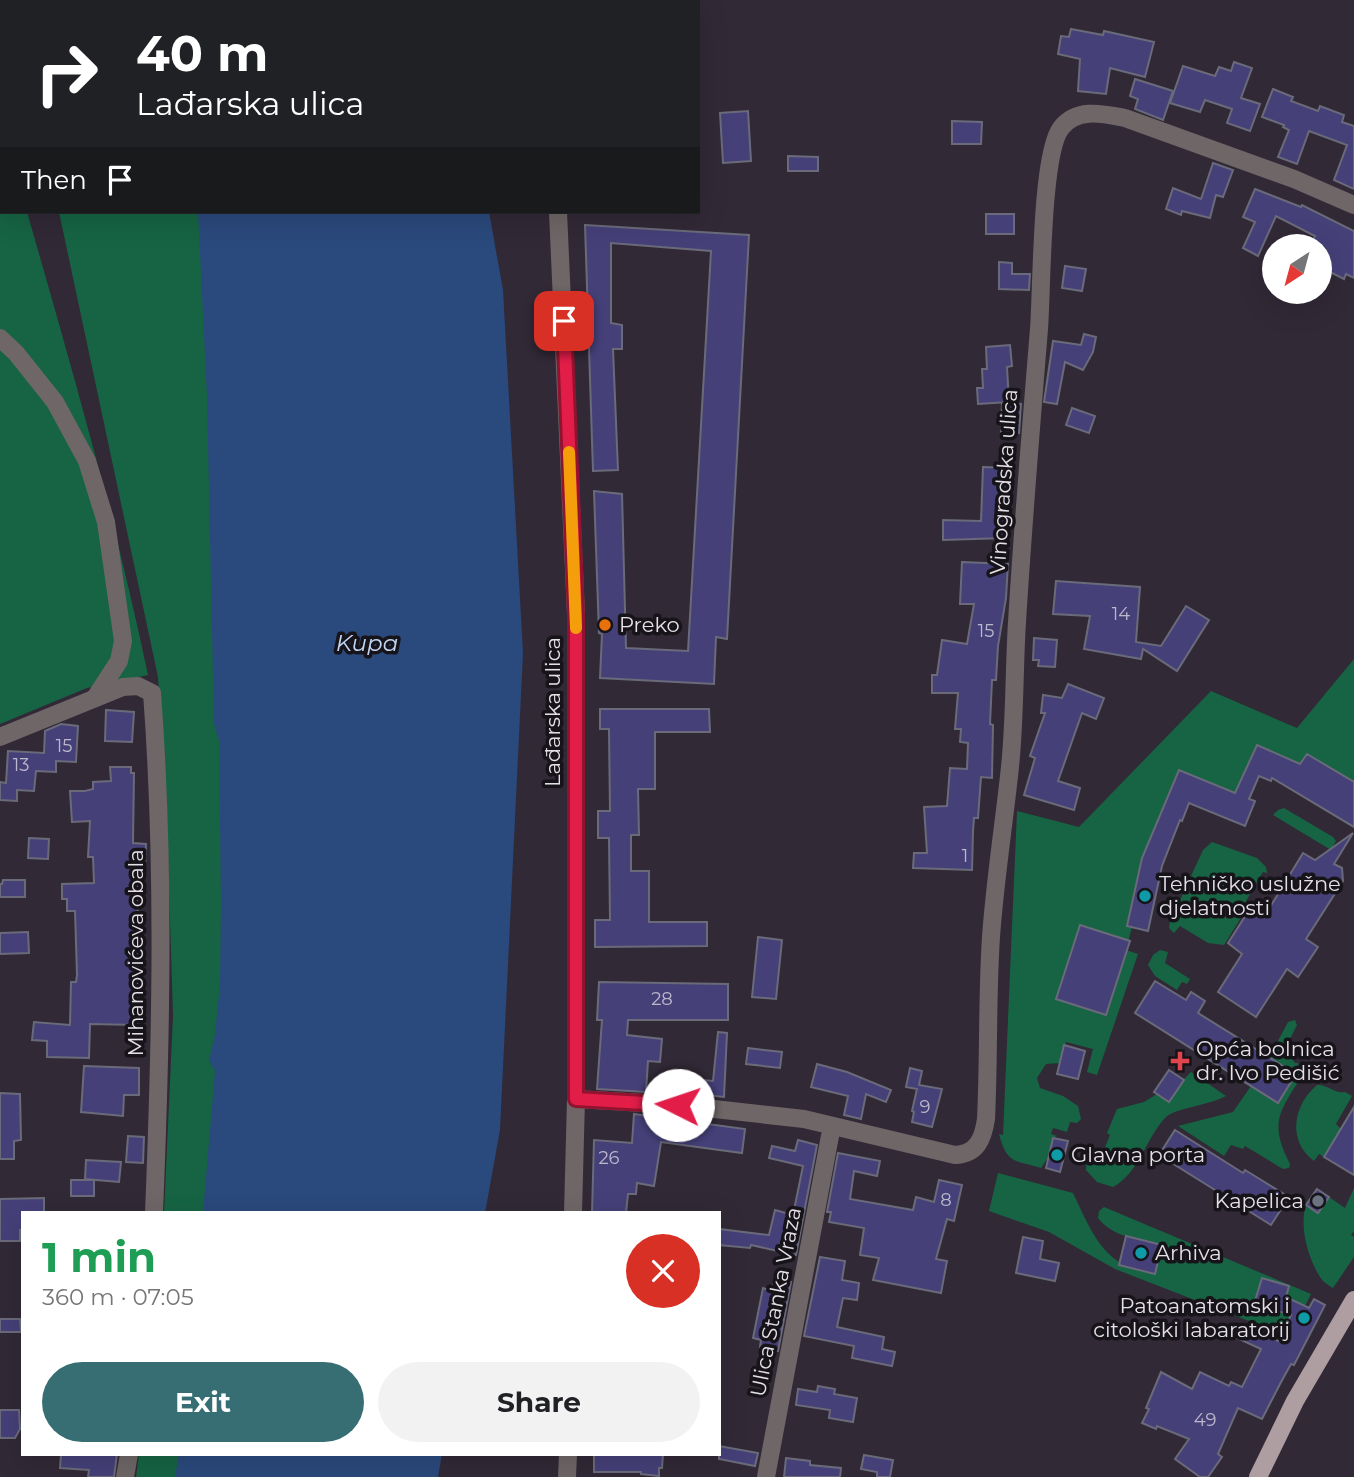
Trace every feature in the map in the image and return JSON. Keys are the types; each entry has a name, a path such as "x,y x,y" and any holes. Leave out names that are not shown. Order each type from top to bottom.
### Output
{"main road":[{"path":"1258,1477 1295,1401 1354,1300"}],"street":[{"name":"Vinogradska ulica","path":"576,1099 678,1105 780,1116 832,1125 955,1155 972,1151 983,1136 986,1119 992,926 998,848 1010,765 1017,621 1048,171 1059,129 1073,118 1088,113 1097,112 1125,118 1294,179 1354,205"},
{"name":"Lađarska ulica","path":"558,214 576,615 576,1099 573,1211"},
{"path":"0,338 16,353 54,402 86,461 106,522 123,641 119,662 93,701 0,737"},
{"name":"Mihanovićeva obala","path":"93,701 123,687 138,686 152,693 157,756 160,867 159,1084 154,1211"},
{"name":"Ulica Stanka Vraza","path":"766,1477 830,1136"},
{"path":"125,1477 129,1456"},
{"path":"567,1477 568,1456"}],"green space":[{"path":"0,214 28,214 107,500 148,675 87,688 0,724"},
{"path":"59,214 277,214 317,1211 164,1211 173,1016 167,824 158,677"},
{"path":"1354,659 1354,782 1307,754 1299,767 1257,745 1235,793 1179,771 1142,858 1127,926 1132,927 1126,950 1138,954 1097,1075 1087,1072 1093,1049 1066,1042 1060,1063 1046,1064 1037,1078 1040,1088 1063,1096 1078,1106 1081,1119 1077,1123 1070,1122 1067,1132 1053,1128 1051,1134 1057,1136 1053,1138 1047,1159 1041,1168 1013,1159 1005,1151 999,1134 1003,1135 1017,811 1079,827 1211,691 1297,728"},
{"path":"1284,808 1333,837 1336,841 1331,850 1273,815"},
{"path":"1212,842 1257,858 1266,867 1267,873 1263,872 1246,901 1249,905 1224,945 1208,943 1180,926 1174,933 1169,928 1203,850"},
{"path":"1160,950 1168,952 1165,963 1190,979 1187,984 1182,982 1177,990 1155,976 1148,965 1153,955"},
{"path":"1295,1020 1297,1025 1285,1049 1295,1063 1298,1063 1301,1077 1282,1110 1278,1128 1289,1168 1283,1169 1245,1146 1243,1149 1231,1145 1224,1156 1178,1126 1233,1112 1251,1086 1278,1103 1269,1058 1288,1022"},
{"path":"1169,1070 1184,1079 1191,1072 1226,1096 1165,1118 1136,1165 1122,1181 1113,1187 1097,1182 1086,1170 1087,1156 1100,1159 1117,1109 1144,1102 1157,1094 1154,1092"},
{"path":"1317,1085 1352,1096 1336,1124 1342,1130 1324,1157 1319,1154 1314,1161 1300,1144 1296,1123 1303,1102"},
{"path":"998,1173 1073,1193 1098,1240 1119,1262 1126,1236 1110,1229 1098,1218 1099,1211 1104,1207 1311,1294 1305,1306 1282,1334 1115,1269 1049,1232 989,1211"},
{"path":"1354,1188 1354,1231 1351,1235 1354,1237 1354,1257 1333,1288 1321,1279 1312,1261 1304,1232 1304,1214 1306,1205 1329,1197 1345,1208"},
{"path":"139,1456 302,1456 297,1477 136,1477"}],"water":[{"name":"Kupa","path":"198,214 489,214 503,290 523,653 500,1130 485,1211 203,1211 215,1071 209,1060 215,1035 220,984 221,903 219,741 214,724 207,396"},
{"path":"179,1456 442,1456 438,1477 175,1477"}],"building":[{"path":"1071,29 1103,35 1104,31 1154,42 1145,77 1110,68 1106,94 1078,91 1080,59 1058,54 1061,36 1069,37"},
{"path":"1234,62 1252,68 1241,98 1260,104 1250,131 1227,123 1232,109 1205,100 1200,112 1170,103 1183,66 1215,76 1219,67 1231,71"},
{"path":"1135,79 1173,91 1163,120 1135,109 1138,99 1130,96"},
{"path":"1273,89 1293,97 1291,101 1318,111 1320,106 1344,115 1342,122 1354,126 1354,189 1334,180 1347,145 1309,131 1297,164 1278,157 1289,130 1283,127 1284,125 1262,117"},
{"path":"748,111 751,161 723,163 720,113"},
{"path":"952,121 982,122 981,144 952,144"},
{"path":"788,156 818,157 818,171 788,171"},
{"path":"1213,163 1233,170 1223,197 1216,195 1210,218 1182,211 1181,215 1166,209 1173,188 1201,199"},
{"path":"1255,189 1301,207 1302,205 1354,231 1354,278 1346,274 1344,279 1332,273 1332,234 1311,234 1276,216 1268,234 1262,234 1262,247 1258,256 1243,248 1255,222 1243,217"},
{"path":"986,214 1014,214 1014,234 986,234"},
{"path":"585,225 749,235 727,639 716,637 714,684 600,678 602,634 599,633 594,491 622,494 626,648 688,651 711,251 611,243 611,323 622,325 622,349 613,349 618,470 593,471"},
{"path":"999,262 1012,263 1012,274 1030,274 1029,290 999,289"},
{"path":"1065,266 1086,269 1082,291 1062,288"},
{"path":"1084,334 1096,337 1093,352 1083,370 1065,362 1057,404 1044,402 1053,341 1081,345"},
{"path":"1010,345 1012,366 1007,367 1009,402 978,404 977,388 983,388 982,369 987,369 986,347"},
{"path":"1002,403 1021,404 1019,433 1001,432"},
{"path":"1072,408 1095,416 1089,433 1066,425"},
{"path":"983,467 1011,468 1009,502 1004,502 1006,538 943,540 943,520 981,521"},
{"path":"962,562 1008,564 996,680 992,680 992,778 981,777 978,818 974,818 972,870 913,868 914,853 927,853 924,807 947,806 950,768 967,769 968,743 960,742 961,729 955,729 958,693 932,693 932,675 937,675 942,640 967,644 974,604 960,604"},
{"path":"1056,581 1140,587 1136,642 1161,646 1186,606 1209,620 1177,671 1143,649 1141,659 1084,649 1090,616 1053,614"},
{"path":"1034,638 1057,640 1055,667 1038,666 1039,660 1033,660"},
{"path":"1068,684 1104,698 1096,719 1082,713 1058,781 1080,788 1074,810 1024,795 1035,758 1030,756 1045,713 1041,713 1043,695 1062,698"},
{"path":"600,709 709,709 710,732 655,732 655,789 638,789 639,835 631,835 631,871 649,871 649,922 707,922 707,946 595,947 595,920 610,920 609,838 598,838 598,811 610,811 609,729 600,729"},
{"path":"106,710 134,712 132,742 105,741"},
{"path":"61,724 78,726 76,762 56,761 56,772 36,771 34,791 17,790 17,801 0,800 0,782 6,783 8,751 44,753 45,731"},
{"path":"1257,745 1300,764 1307,754 1354,782 1354,827 1272,778 1271,781 1259,776 1249,799 1255,801 1245,826 1189,803 1162,866 1148,931 1127,926 1142,858 1179,770 1235,793"},
{"path":"110,767 131,767 131,773 134,773 133,843 146,844 145,867 137,867 138,1025 90,1024 89,1058 47,1057 47,1041 32,1040 34,1022 70,1025 71,982 76,982 77,975 75,911 67,911 67,899 62,899 62,884 94,883 93,857 88,857 90,821 72,822 70,791 85,791 93,789 93,782 111,781"},
{"path":"1353,833 1334,864 1342,868 1343,881 1306,939 1318,947 1298,977 1287,969 1256,1017 1218,992 1242,954 1228,943 1251,907 1264,917 1303,853 1315,860"},
{"path":"29,838 49,839 48,859 28,858"},
{"path":"3,880 25,880 25,897 0,897 0,884"},
{"path":"1080,925 1130,941 1106,1015 1056,999"},
{"path":"28,932 29,953 0,954 0,933"},
{"path":"758,937 782,940 776,999 752,997"},
{"path":"1155,981 1186,1000 1191,992 1205,1001 1198,1013 1296,1074 1278,1103 1135,1013"},
{"path":"599,982 728,984 728,1020 628,1020 627,1035 662,1039 660,1062 648,1061 646,1092 597,1089 602,1020 597,1020"},
{"path":"718,1032 727,1033 724,1097 680,1092 682,1078 713,1081"},
{"path":"1064,1045 1085,1051 1078,1079 1057,1074"},
{"path":"748,1048 782,1052 780,1068 746,1064"},
{"path":"817,1064 847,1072 891,1090 886,1102 866,1094 861,1119 844,1115 848,1096 811,1087"},
{"path":"84,1066 139,1068 139,1095 124,1095 123,1116 81,1112"},
{"path":"910,1068 922,1071 919,1085 942,1089 932,1127 912,1122 917,1089 906,1087"},
{"path":"1169,1070 1184,1080 1169,1102 1154,1092"},
{"path":"0,1093 20,1094 21,1140 14,1141 14,1159 0,1159"},
{"path":"1354,1107 1354,1175 1324,1157"},
{"path":"634,1114 745,1129 742,1153 661,1142 654,1186 637,1183 636,1194 628,1194 626,1211 592,1211 594,1140 632,1143"},
{"path":"1175,1130 1243,1173 1245,1170 1289,1197 1271,1225 1159,1155"},
{"path":"128,1136 144,1137 143,1163 126,1162"},
{"name":"Glavna porta","path":"1053,1138 1068,1141 1060,1172 1046,1168"},
{"path":"798,1140 817,1145 796,1255 751,1245 750,1248 721,1245 721,1229 769,1235 775,1210 793,1215 803,1166 769,1158 772,1146 795,1151"},
{"path":"838,1153 880,1161 877,1176 854,1171 850,1199 913,1210 916,1197 934,1202 939,1180 962,1185 954,1221 947,1219 936,1259 947,1261 941,1293 873,1280 879,1258 860,1255 864,1228 829,1222 831,1212 827,1212"},
{"path":"86,1160 121,1162 119,1182 85,1179"},
{"path":"71,1180 94,1180 94,1196 71,1196"},
{"name":"Kapelica","path":"1317,1189 1329,1197 1318,1213 1306,1205"},
{"path":"44,1198 44,1211 21,1211 20,1241 0,1241 0,1199"},
{"name":"Arhiva","path":"1126,1236 1162,1245 1155,1274 1119,1265"},
{"path":"1023,1237 1043,1241 1040,1259 1059,1263 1055,1281 1016,1273"},
{"path":"820,1257 845,1261 842,1280 859,1283 857,1300 843,1298 837,1327 884,1337 882,1349 895,1352 892,1366 852,1358 854,1346 804,1336"},
{"path":"1262,1278 1289,1286 1286,1297 1309,1308 1314,1299 1325,1305 1262,1419 1238,1408 1218,1454 1222,1457 1208,1477 1200,1477 1175,1459 1189,1439 1142,1423 1149,1409 1146,1408 1161,1372 1192,1389 1200,1372 1229,1386 1231,1382 1242,1387 1261,1349 1237,1338 1244,1324 1278,1341 1291,1315 1254,1304"},
{"path":"774,1279 791,1282 778,1351 760,1347 761,1340 753,1338 763,1288 772,1291"},
{"path":"0,1319 20,1319 21,1332 0,1332"},
{"path":"818,1386 835,1389 834,1394 857,1398 853,1422 829,1418 830,1410 796,1405 798,1389 817,1392"},
{"path":"0,1410 19,1410 20,1429 15,1438 0,1438"},
{"path":"721,1446 758,1453 755,1466 719,1459"},
{"path":"864,1455 893,1460 890,1477 877,1477 877,1472 861,1469"},
{"path":"61,1456 117,1456 114,1477 88,1477 89,1470 60,1468"},
{"path":"594,1456 663,1456 659,1476 641,1472 594,1472"},
{"path":"786,1458 810,1461 810,1465 841,1468 840,1477 784,1477"}],"slow traffic":[{"path":"569,452 576,628"}],"place":[{"name":"Preko","path":"605,625"},
{"name":"Tehničko uslužne djelatnosti","path":"1145,896"},
{"name":"Opća bolnica dr. Ivo Pedišić","path":"1180,1061"},
{"name":"Glavna porta","path":"1057,1155"},
{"name":"Kapelica","path":"1318,1201"},
{"name":"Arhiva","path":"1141,1253"},
{"name":"Patoanatomski i citološki labaratorij","path":"1304,1318"}],"route":[{"path":"564,321 576,615 576,1099 678,1105"}]}
